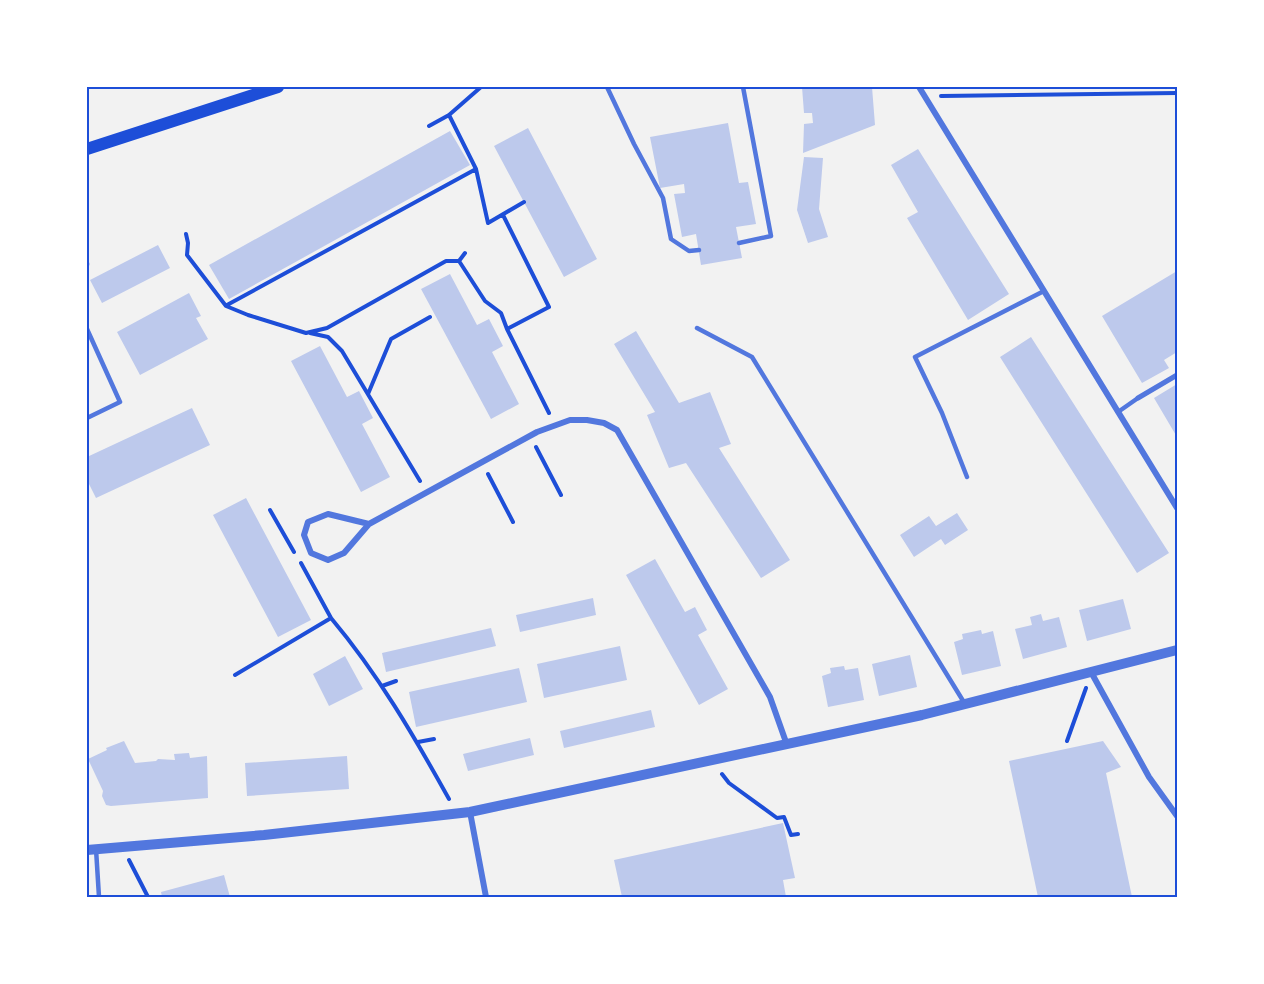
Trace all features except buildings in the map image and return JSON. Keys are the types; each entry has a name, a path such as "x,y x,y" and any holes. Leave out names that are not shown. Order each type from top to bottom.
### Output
{"main road":[{"path":"87,148 278,87"}],"street":[{"path":"920,87 1177,508"},
{"path":"1138,398 1177,375"},
{"path":"369,524 328,514 308,522 304,535 310,553 328,560 344,553 369,524 530,436 570,420 604,423 617,430 770,697 787,745"},
{"path":"91,850 264,835 470,812 787,745 965,704 1177,650"},
{"path":"1091,672 1149,777 1177,816"},
{"path":"470,812 486,897"}],"lane":[{"path":"607,87 663,198 671,239 689,251 699,250"},
{"path":"739,243 771,236 743,87"},
{"path":"967,477 942,413 915,357 1044,291"},
{"path":"697,328 752,357 965,704"},
{"path":"87,329 120,402 87,418"},
{"path":"1118,412 1138,398"},
{"path":"91,850 99,897"}],"path":[{"path":"429,126 449,115 482,87"},
{"path":"925,96 1177,93"},
{"path":"449,115 476,169 488,223 524,202"},
{"path":"226,306 476,169"},
{"path":"504,215 549,307 507,329"},
{"path":"186,234 187,255 226,306 306,333 328,337 342,351 427,493"},
{"path":"459,261 465,253"},
{"path":"306,333 327,328 446,261 459,261"},
{"path":"459,261 485,301 501,313 555,425"},
{"path":"368,394 391,339 430,317"},
{"path":"530,436 561,495"},
{"path":"482,463 513,522"},
{"path":"270,510 332,618 362,655 418,742 457,814"},
{"path":"235,675 332,618"},
{"path":"1067,741 1091,672"},
{"path":"382,686 396,681"},
{"path":"418,742 434,739"},
{"path":"712,760 729,783 777,818 784,817 791,835 798,834"},
{"path":"123,848 148,897"}]}
